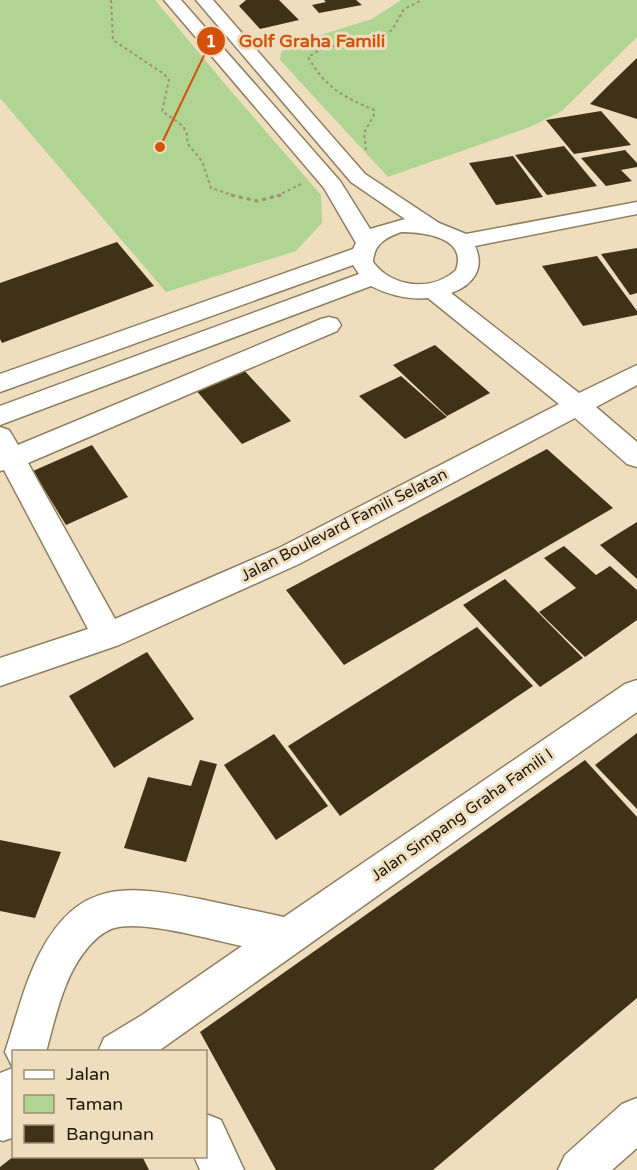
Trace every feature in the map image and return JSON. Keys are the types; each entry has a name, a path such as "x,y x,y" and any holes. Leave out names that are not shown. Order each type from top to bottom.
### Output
{"street":[{"path":"172,0 333,185 364,248 366,270 373,277 400,289 433,290 448,286 460,279 467,270 465,251"},
{"path":"204,0 358,178 465,251 637,229"},
{"path":"465,251 637,208"},
{"path":"0,383 364,248 387,229 401,226 431,227"},
{"path":"0,416 373,277"},
{"path":"433,290 576,404 637,457"},
{"path":"108,636 3,452 329,325"},
{"name":"Jalan Boulevard Famili Selatan","path":"0,672 108,636 290,556 637,374"},
{"name":"Jalan Simpang Graha Famili I","path":"125,1050 161,1040 288,937 637,694"},
{"path":"27,1050 53,966 71,937 93,917 120,907 146,906 288,937"},
{"path":"580,1170 637,1119"},
{"path":"207,1137 222,1170"}],"green space":[{"path":"0,0 155,0 321,195 322,223 296,251 166,292 0,98"},
{"path":"401,0 637,0 637,37 562,111 530,127 388,177 280,60 281,52 295,43 372,19"}],"building":[{"path":"246,0 279,0 299,20 260,29 239,6"},
{"path":"324,0 356,0 362,5 319,13 312,5 326,2"},
{"path":"637,58 637,119 590,104 610,84"},
{"path":"601,111 631,145 574,154 546,120"},
{"path":"564,146 597,186 547,195 515,155"},
{"path":"625,150 637,163 637,167 621,170 632,181 606,186 581,158"},
{"path":"513,156 543,197 496,205 469,163"},
{"path":"117,242 154,286 2,343 0,339 0,283"},
{"path":"637,248 637,293 630,295 601,254"},
{"path":"597,256 637,311 637,315 583,326 542,266"},
{"path":"435,345 490,393 447,416 393,365"},
{"path":"242,368 291,421 242,444 195,389"},
{"path":"401,376 447,417 405,439 359,396"},
{"path":"92,445 128,497 66,525 33,471"},
{"path":"547,449 613,508 344,665 286,590"},
{"path":"637,522 637,579 600,545"},
{"path":"564,546 596,575 610,566 637,590 637,620 585,657 539,612 576,588 544,558"},
{"path":"505,579 583,658 540,687 463,605"},
{"path":"477,627 533,686 340,816 288,746"},
{"path":"147,652 194,719 114,768 69,696"},
{"path":"637,733 637,809 595,765"},
{"path":"274,734 328,806 276,840 224,765"},
{"path":"200,760 217,764 186,862 124,848 148,777 191,786"},
{"path":"585,760 637,817 637,998 433,1170 276,1170 200,1032"},
{"path":"0,840 61,852 35,918 0,911"},
{"path":"12,1158 143,1158 149,1170 0,1170 0,1167"}],"place":[{"name":"Golf Graha Famili","path":"160,147"}]}
